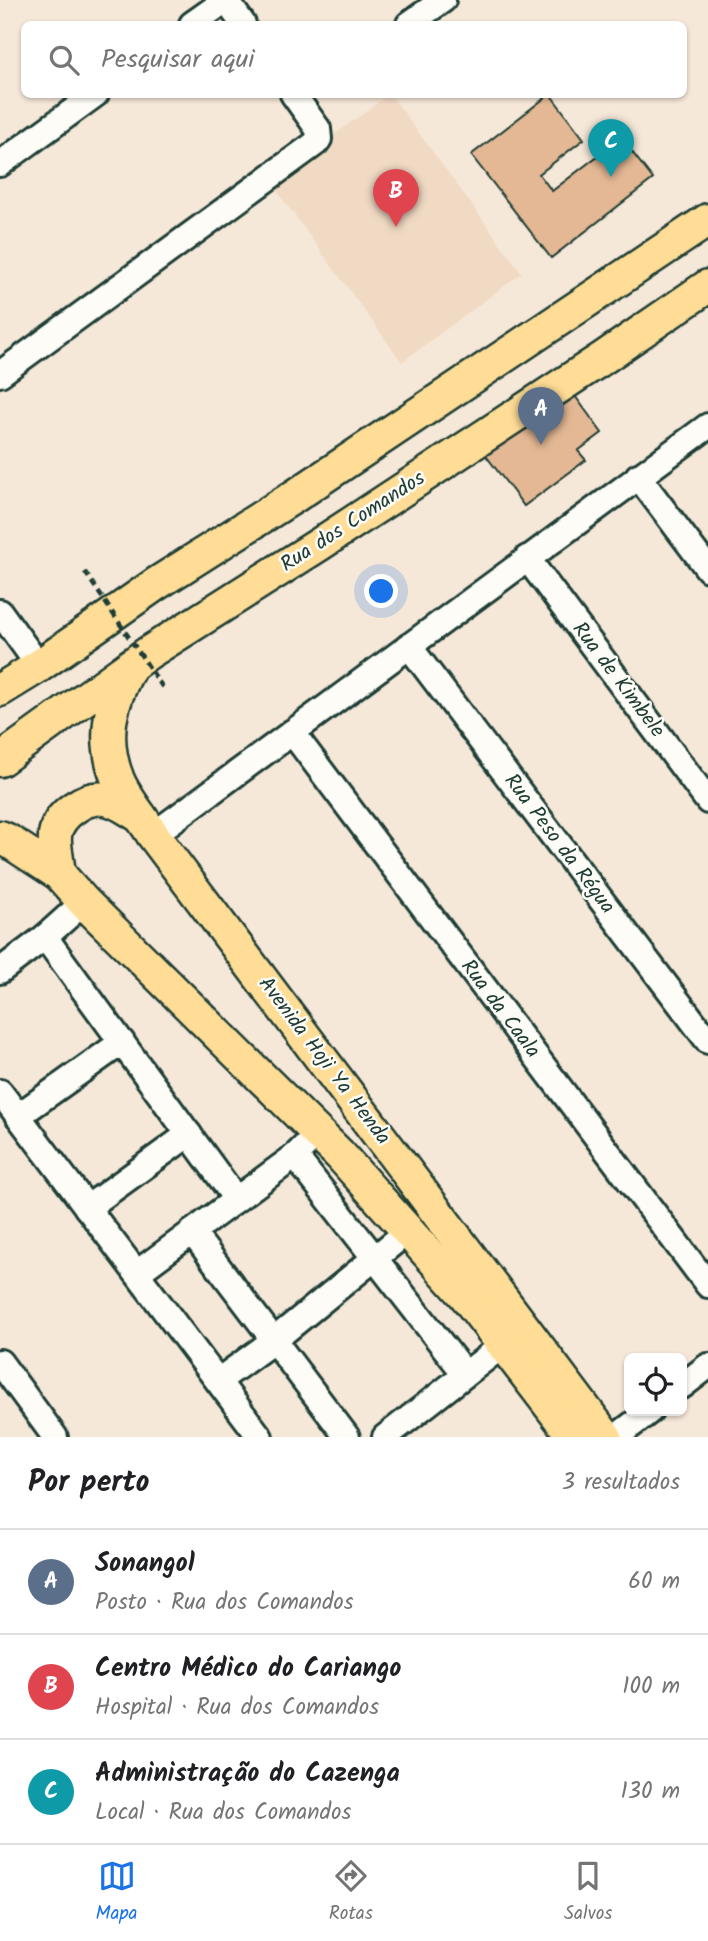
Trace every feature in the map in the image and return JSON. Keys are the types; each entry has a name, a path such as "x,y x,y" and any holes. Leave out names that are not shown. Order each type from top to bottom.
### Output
{"main road":[{"path":"0,690 708,220"},
{"name":"Rua dos Comandos","path":"0,760 131,665 331,537 708,286"},
{"name":"Avenida Hoji Ya Henda","path":"131,665 113,703 108,723 109,743 118,780 147,826 606,1437"},
{"path":"59,874 55,833 64,817 75,807 89,800 107,799 147,826"},
{"name":"Avenida Hoji Ya Henda","path":"0,837 59,874 84,902 340,1155 464,1295 574,1437"}],"street":[{"path":"196,21 226,0 241,21"},
{"path":"413,21 443,0"},
{"path":"0,164 91,98"},
{"path":"0,374 316,143 320,139 318,129 302,98"},
{"path":"147,826 292,733 708,426"},
{"path":"638,476 708,569"},
{"name":"Rua de Kimbele","path":"527,558 708,802"},
{"path":"0,612 39,666"},
{"name":"Rua Peso da Régua","path":"409,646 708,1041"},
{"name":"Rua da Caala","path":"292,733 708,1285"},
{"path":"0,971 45,937 84,902"},
{"path":"45,937 236,1199"},
{"path":"18,1116 122,1042"},
{"path":"0,1092 260,1437"},
{"path":"87,1208 189,1134"},
{"path":"136,1273 295,1156 319,1134"},
{"path":"295,1156 465,1374"},
{"path":"218,1381 273,1341 408,1231"},
{"path":"192,1232 347,1437"},
{"path":"384,1437 503,1345"},
{"path":"0,1363 55,1437"},
{"path":"687,1382 708,1366"},
{"path":"616,1437 643,1416"}],"path":[{"path":"85,572 163,688"}],"shaded area":[{"path":"384,98 393,98 522,273 402,362 270,182"}],"building":[{"path":"545,98 553,98 584,139 539,174 552,191 621,138 653,179 551,258 471,155"},
{"path":"570,389 602,433 578,451 586,460 524,506 484,453"}],"place":[{"name":"Administração do Cazenga","path":"611,177"},
{"name":"Centro Médico do Cariango","path":"396,227"},
{"name":"Sonangol","path":"541,445"}]}
